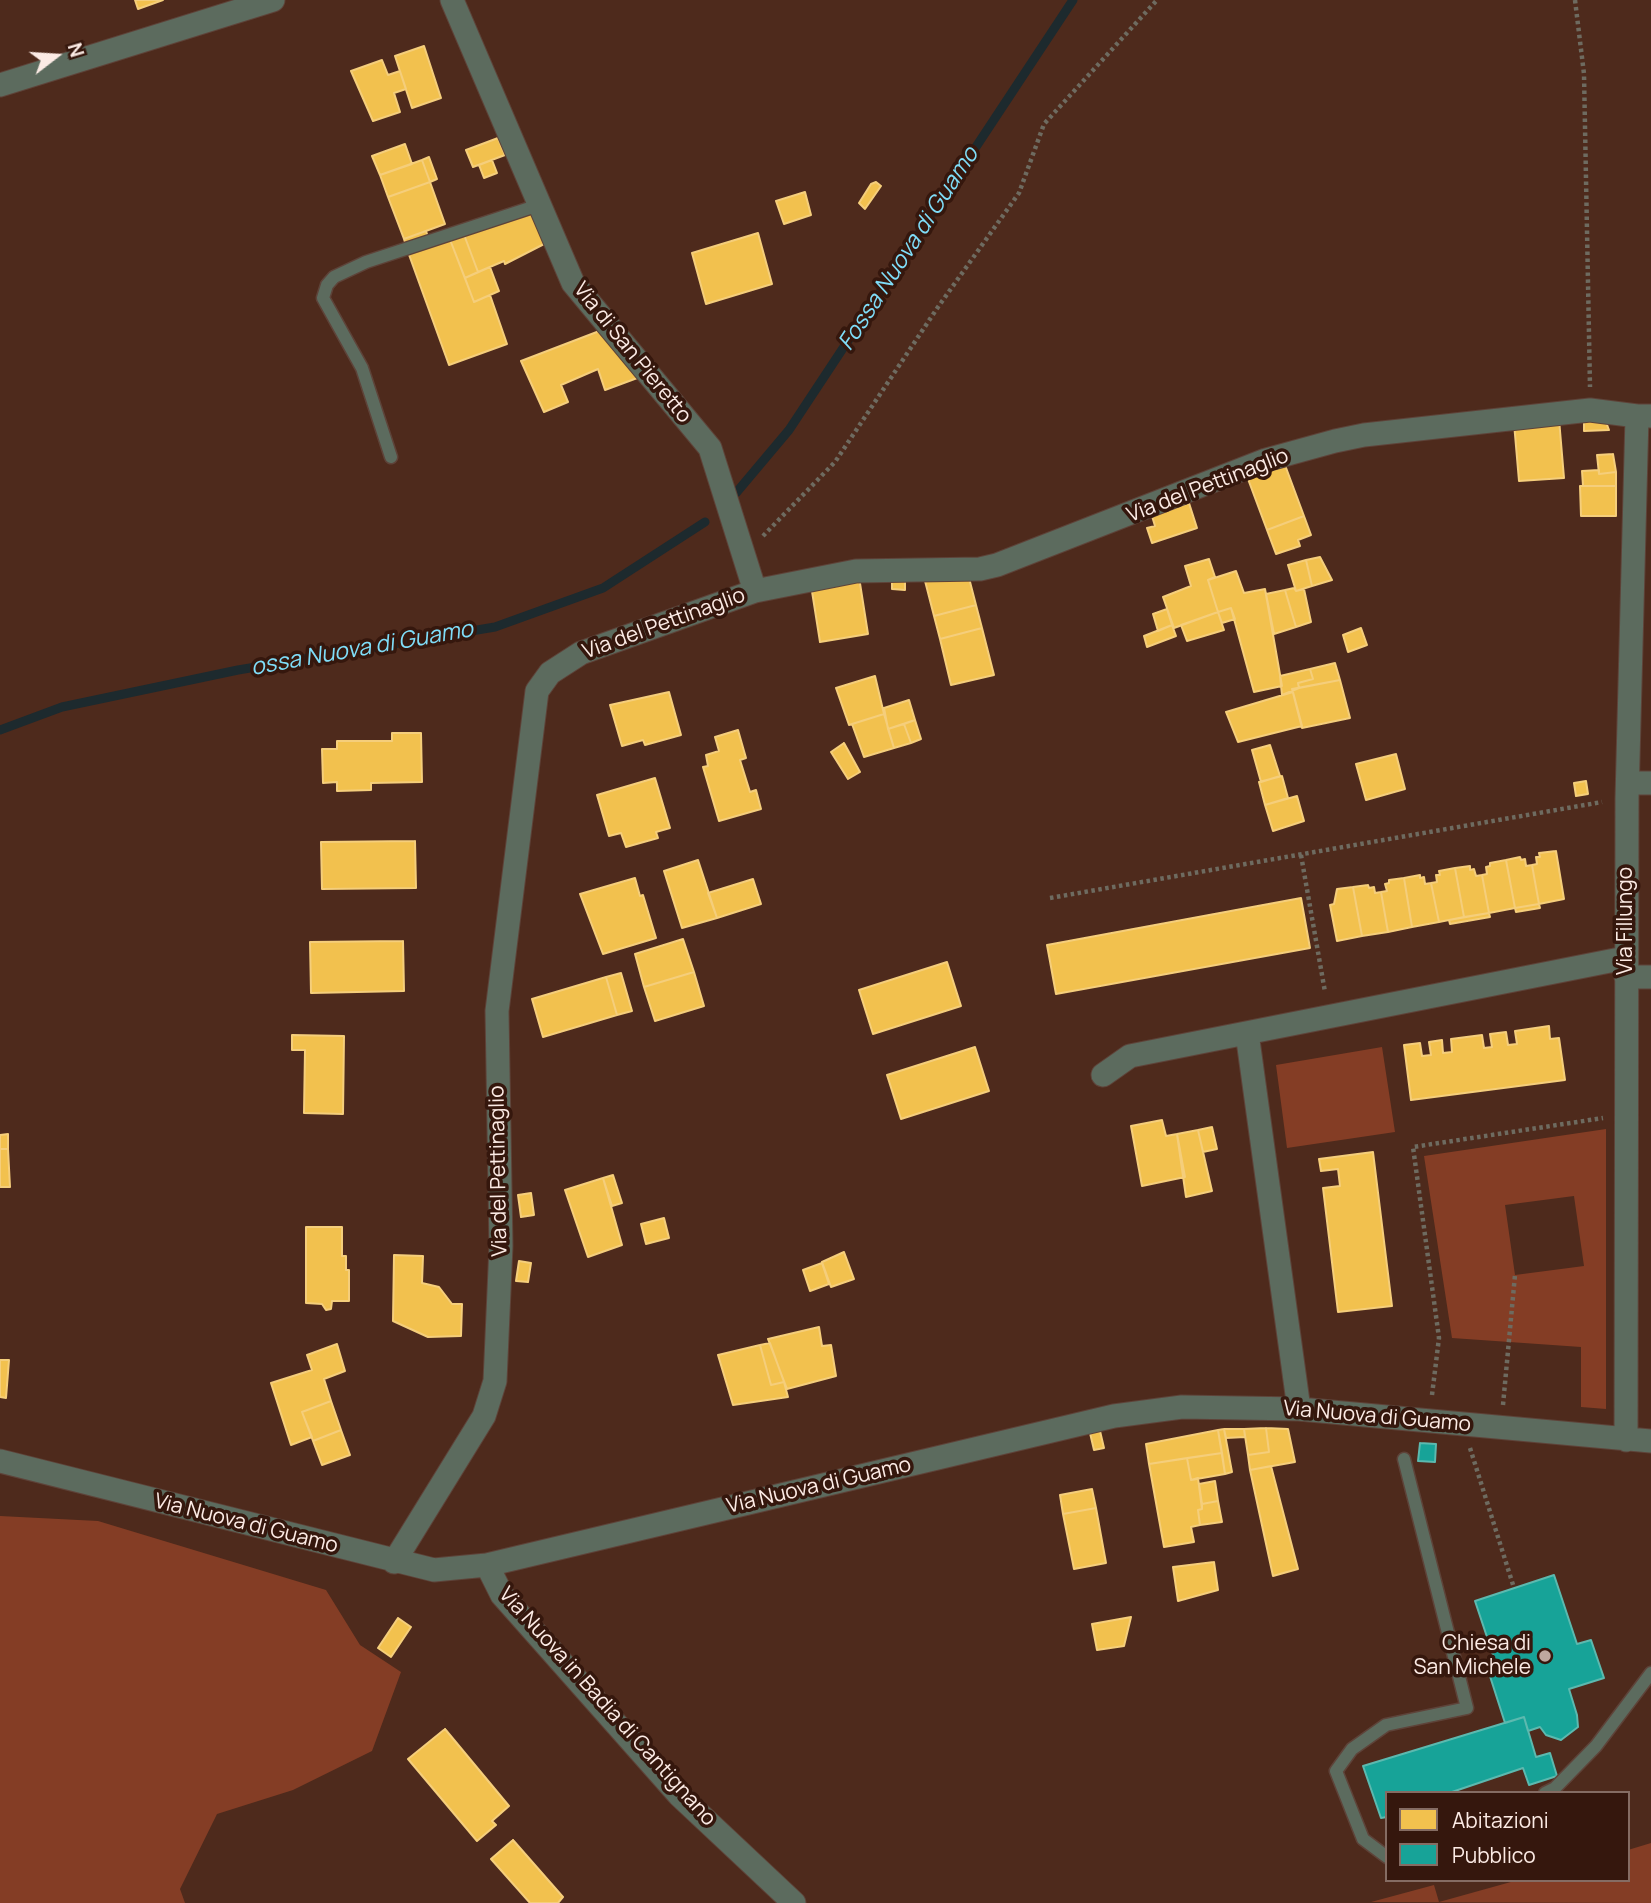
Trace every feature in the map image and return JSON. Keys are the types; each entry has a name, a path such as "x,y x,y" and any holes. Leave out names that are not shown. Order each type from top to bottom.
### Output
{"street":[{"path":"0,85 273,0"},
{"name":"Via di San Pieretto","path":"452,0 573,283 710,448 755,591"},
{"name":"Via del Pettinaglio","path":"394,1562 484,1416 495,1381 500,1246 497,1011 537,691 550,673 581,653 755,591 856,571 980,569 1021,558 1266,460 1335,441 1364,435 1590,410 1644,416"},
{"name":"Via Fillungo","path":"1626,1440 1624,1115 1627,791 1642,585 1644,416"},
{"path":"1627,791 1651,783"},
{"path":"1103,1074 1130,1056 1329,1017 1626,967 1651,977"},
{"path":"1247,1033 1299,1409"},
{"name":"Via Nuova di Guamo","path":"0,1461 434,1570 487,1565 1114,1416 1182,1407 1299,1409 1651,1441"},
{"name":"Via Nuova in Badia di Cantignano","path":"487,1565 502,1595 679,1795 794,1903"}],"lane":[{"path":"391,457 362,369 323,298 327,285 334,277 366,262 539,205"},
{"path":"1385,1856 1363,1839 1336,1772 1352,1749 1386,1725 1467,1708 1404,1459"},
{"path":"1549,1791 1596,1746 1651,1673"}],"path":[{"path":"743,557 835,462 938,307 1019,193 1044,124 1157,0"},
{"path":"1575,0 1584,74 1590,410"},
{"path":"1050,898 1300,855 1627,791"},
{"path":"1300,855 1329,1017"},
{"path":"1428,1421 1439,1338 1413,1147 1624,1115"},
{"path":"1511,1429 1503,1406 1515,1275"},
{"path":"1463,1424 1514,1588"}],"shaded area":[{"path":"1382,1047 1395,1132 1287,1148 1276,1065"},
{"path":"1606,1129 1606,1409 1581,1407 1581,1347 1452,1338 1424,1156","holes":["1574,1196 1584,1266 1515,1275 1505,1205"]},
{"path":"0,1516 98,1521 326,1590 360,1645 401,1672 372,1751 293,1790 217,1814 180,1889 185,1903 0,1903"},
{"path":"1651,1843 1651,1903 1371,1902 1434,1885 1439,1902 1511,1882 1630,1882 1630,1849"}],"building: Abitazioni":[{"path":"135,0 163,0 138,9"},
{"path":"424,46 441,98 412,108 395,56"},
{"path":"382,60 388,75 400,71 406,89 394,93 400,112 373,121 351,71"},
{"path":"498,138 505,155 473,167 466,150"},
{"path":"405,144 412,164 380,175 372,156"},
{"path":"429,157 437,179 430,182 422,160"},
{"path":"422,160 430,182 388,197 380,175"},
{"path":"492,160 497,173 484,178 479,165"},
{"path":"430,182 445,224 404,239 388,197"},
{"path":"876,182 881,186 865,209 859,203 871,184"},
{"path":"805,192 811,215 784,224 776,201"},
{"path":"532,209 550,241 505,264 504,261 478,272 463,232"},
{"path":"426,231 430,243 408,252 404,239"},
{"path":"463,232 478,272 465,278 449,237"},
{"path":"758,233 772,284 706,304 692,253"},
{"path":"449,237 474,302 490,295 507,344 449,365 408,252"},
{"path":"490,267 499,291 474,302 465,278"},
{"path":"602,330 640,377 605,390 598,369 561,385 568,402 544,412 521,361"},
{"path":"1559,419 1564,478 1519,481 1514,423"},
{"path":"1584,419 1606,422 1609,430 1584,431"},
{"path":"1613,454 1616,472 1599,474 1597,455"},
{"path":"1285,465 1304,516 1267,530 1248,479"},
{"path":"1599,470 1599,474 1616,472 1616,486 1583,486 1582,471"},
{"path":"1580,486 1616,486 1616,516 1581,516"},
{"path":"1189,503 1197,528 1152,543 1147,528 1155,526 1152,516"},
{"path":"1304,516 1311,535 1298,540 1300,546 1276,554 1267,530"},
{"path":"1320,557 1332,580 1312,586 1306,560"},
{"path":"1209,559 1215,577 1208,580 1218,612 1174,628 1163,597 1191,586 1185,566"},
{"path":"1306,560 1312,586 1296,591 1288,565"},
{"path":"1236,571 1244,593 1265,589 1282,686 1254,692 1231,608 1218,612 1208,580"},
{"path":"859,577 868,634 820,642 811,585"},
{"path":"892,577 905,577 905,590 892,589"},
{"path":"924,577 969,578 976,605 934,616"},
{"path":"1294,588 1296,591 1304,589 1311,622 1296,627 1285,590"},
{"path":"1285,590 1296,627 1274,634 1266,594"},
{"path":"976,605 982,628 940,639 934,616"},
{"path":"1231,608 1235,619 1222,623 1218,612"},
{"path":"1167,609 1172,625 1158,631 1153,614"},
{"path":"1218,612 1224,630 1187,641 1181,625"},
{"path":"1172,625 1176,636 1147,647 1144,636"},
{"path":"982,628 994,675 951,685 940,639"},
{"path":"1361,628 1367,645 1348,652 1343,635"},
{"path":"1335,663 1340,680 1299,688 1298,683 1313,679 1310,669"},
{"path":"1310,669 1313,679 1298,683 1299,688 1282,695 1280,676"},
{"path":"875,676 884,714 849,725 836,688"},
{"path":"1340,680 1350,718 1302,728 1292,689"},
{"path":"669,692 681,735 645,745 643,740 622,746 610,705"},
{"path":"1293,692 1302,726 1238,742 1226,712"},
{"path":"909,700 915,720 888,729 884,708"},
{"path":"884,714 894,748 864,757 852,724"},
{"path":"915,720 921,739 911,743 904,724"},
{"path":"904,724 911,743 894,748 888,729"},
{"path":"738,730 746,758 740,760 750,792 756,790 761,809 719,821 703,767 708,766 706,755 719,751 715,737"},
{"path":"392,733 421,733 422,782 371,783 371,790 337,791 337,782 323,783 322,749 337,749 337,741 392,741"},
{"path":"844,743 860,772 848,779 831,752"},
{"path":"1270,745 1280,776 1261,782 1252,750"},
{"path":"1396,754 1405,789 1366,800 1356,764"},
{"path":"1282,776 1288,798 1265,805 1259,782"},
{"path":"655,778 670,828 656,832 658,838 626,847 621,833 609,836 597,795"},
{"path":"1586,781 1588,794 1576,796 1574,783"},
{"path":"1297,796 1304,821 1273,831 1265,805"},
{"path":"415,841 416,888 322,889 321,842"},
{"path":"1556,851 1564,899 1539,904 1532,865 1537,864 1536,857 1540,857 1539,853"},
{"path":"1520,857 1521,860 1525,859 1526,866 1532,865 1539,904 1515,908 1506,860"},
{"path":"698,860 717,918 682,928 664,871"},
{"path":"1506,860 1515,908 1489,913 1482,875 1487,874 1486,867 1490,866 1490,863"},
{"path":"1470,866 1476,876 1482,875 1489,913 1464,917 1455,868"},
{"path":"1455,868 1464,917 1439,922 1431,883 1437,882 1436,875 1440,875 1439,871"},
{"path":"1420,875 1420,878 1424,877 1425,884 1431,883 1439,922 1412,927 1404,878"},
{"path":"635,878 656,938 603,954 580,894"},
{"path":"1404,878 1412,927 1388,932 1381,892 1387,891 1385,884 1389,883 1389,880"},
{"path":"753,879 761,904 717,918 708,893"},
{"path":"1368,885 1369,888 1374,887 1375,893 1381,892 1388,932 1362,936 1353,887"},
{"path":"1353,887 1362,936 1337,941 1330,905 1334,904 1337,889"},
{"path":"1301,898 1310,948 1056,994 1047,945"},
{"path":"1539,904 1540,908 1516,912 1515,908"},
{"path":"1489,913 1490,917 1450,924 1449,920"},
{"path":"683,939 694,972 644,987 635,954"},
{"path":"403,941 404,991 311,993 310,942"},
{"path":"947,962 961,1006 873,1034 859,990"},
{"path":"694,972 704,1006 655,1021 644,987"},
{"path":"621,973 632,1011 617,1015 606,977"},
{"path":"606,977 617,1015 543,1037 532,999"},
{"path":"1549,1026 1550,1039 1559,1038 1565,1080 1411,1100 1404,1045 1420,1043 1422,1056 1431,1055 1429,1042 1442,1040 1443,1053 1452,1052 1451,1039 1482,1035 1484,1048 1492,1047 1490,1034 1506,1032 1508,1045 1517,1044 1515,1031"},
{"path":"292,1035 344,1036 343,1114 304,1113 305,1050 292,1050"},
{"path":"975,1047 989,1091 901,1119 887,1075"},
{"path":"1162,1120 1166,1136 1177,1134 1185,1177 1142,1186 1131,1126"},
{"path":"1212,1127 1217,1149 1203,1152 1198,1130"},
{"path":"1198,1130 1212,1191 1186,1197 1177,1134"},
{"path":"8,1134 8,1149 0,1149 0,1135"},
{"path":"0,1149 8,1149 10,1187 0,1187"},
{"path":"1373,1152 1392,1306 1338,1312 1323,1188 1340,1186 1338,1169 1321,1171 1319,1159"},
{"path":"613,1175 622,1203 612,1206 603,1178"},
{"path":"603,1178 622,1245 588,1257 565,1190"},
{"path":"531,1193 534,1215 521,1217 518,1195"},
{"path":"664,1218 669,1238 646,1244 641,1224"},
{"path":"306,1227 342,1227 342,1256 346,1256 346,1270 349,1270 349,1301 332,1301 331,1309 326,1310 322,1304 306,1303"},
{"path":"844,1252 854,1279 831,1287 822,1262"},
{"path":"394,1255 423,1256 422,1283 439,1287 452,1304 462,1304 461,1336 428,1337 393,1321"},
{"path":"519,1261 531,1263 528,1282 516,1281"},
{"path":"822,1263 829,1284 810,1291 803,1270"},
{"path":"819,1327 822,1346 831,1345 836,1376 787,1389 768,1339"},
{"path":"770,1343 784,1382 771,1385 760,1345"},
{"path":"337,1344 345,1371 324,1379 331,1401 302,1412 312,1437 291,1445 271,1383 312,1370 307,1355"},
{"path":"760,1345 771,1385 784,1382 788,1397 733,1405 718,1355"},
{"path":"0,1360 9,1360 6,1398 0,1397"},
{"path":"331,1401 341,1430 313,1441 302,1412"},
{"path":"1266,1428 1269,1452 1248,1455 1244,1429"},
{"path":"1266,1428 1288,1429 1295,1462 1250,1470 1248,1455 1269,1452"},
{"path":"1224,1429 1244,1429 1245,1437 1226,1438"},
{"path":"1224,1429 1232,1472 1225,1474 1218,1430"},
{"path":"341,1430 350,1455 322,1465 313,1441"},
{"path":"1218,1430 1222,1453 1149,1464 1146,1444"},
{"path":"1100,1431 1104,1448 1094,1450 1090,1433"},
{"path":"1222,1453 1225,1474 1191,1480 1187,1458"},
{"path":"1187,1458 1191,1480 1198,1478 1202,1509 1198,1510 1200,1525 1191,1527 1194,1542 1164,1547 1149,1464"},
{"path":"1271,1466 1298,1569 1273,1576 1250,1470"},
{"path":"1215,1481 1218,1501 1202,1504 1199,1484"},
{"path":"1092,1489 1096,1508 1063,1514 1060,1495"},
{"path":"1218,1501 1222,1522 1200,1525 1198,1510 1202,1509 1202,1504"},
{"path":"1096,1508 1106,1563 1074,1569 1063,1514"},
{"path":"1214,1562 1218,1590 1178,1601 1173,1567"},
{"path":"1131,1617 1124,1646 1097,1650 1092,1624"},
{"path":"398,1618 411,1627 391,1657 378,1648"},
{"path":"445,1729 509,1806 492,1821 496,1825 477,1841 408,1759"},
{"path":"513,1840 563,1897 558,1903 530,1903 491,1859"}],"building: Pubblico":[{"path":"1420,1443 1436,1444 1435,1462 1418,1461"},
{"name":"Chiesa di San Michele","path":"1554,1575 1577,1644 1591,1640 1604,1678 1569,1689 1578,1727 1561,1740 1546,1735 1540,1727 1528,1731 1524,1717 1505,1723 1488,1670 1497,1667 1475,1601"},
{"path":"1524,1717 1536,1757 1550,1753 1557,1776 1529,1785 1523,1768 1455,1791 1385,1791 1385,1817 1381,1818 1363,1766"}],"waterway":[{"name":"Fossa Nuova di Guamo","path":"736,493 789,430 1073,0"},
{"name":"ossa Nuova di Guamo","path":"0,730 62,707 238,670 495,627 603,588 705,522"}],"place":[{"name":"Chiesa di San Michele","path":"1545,1656"}]}
